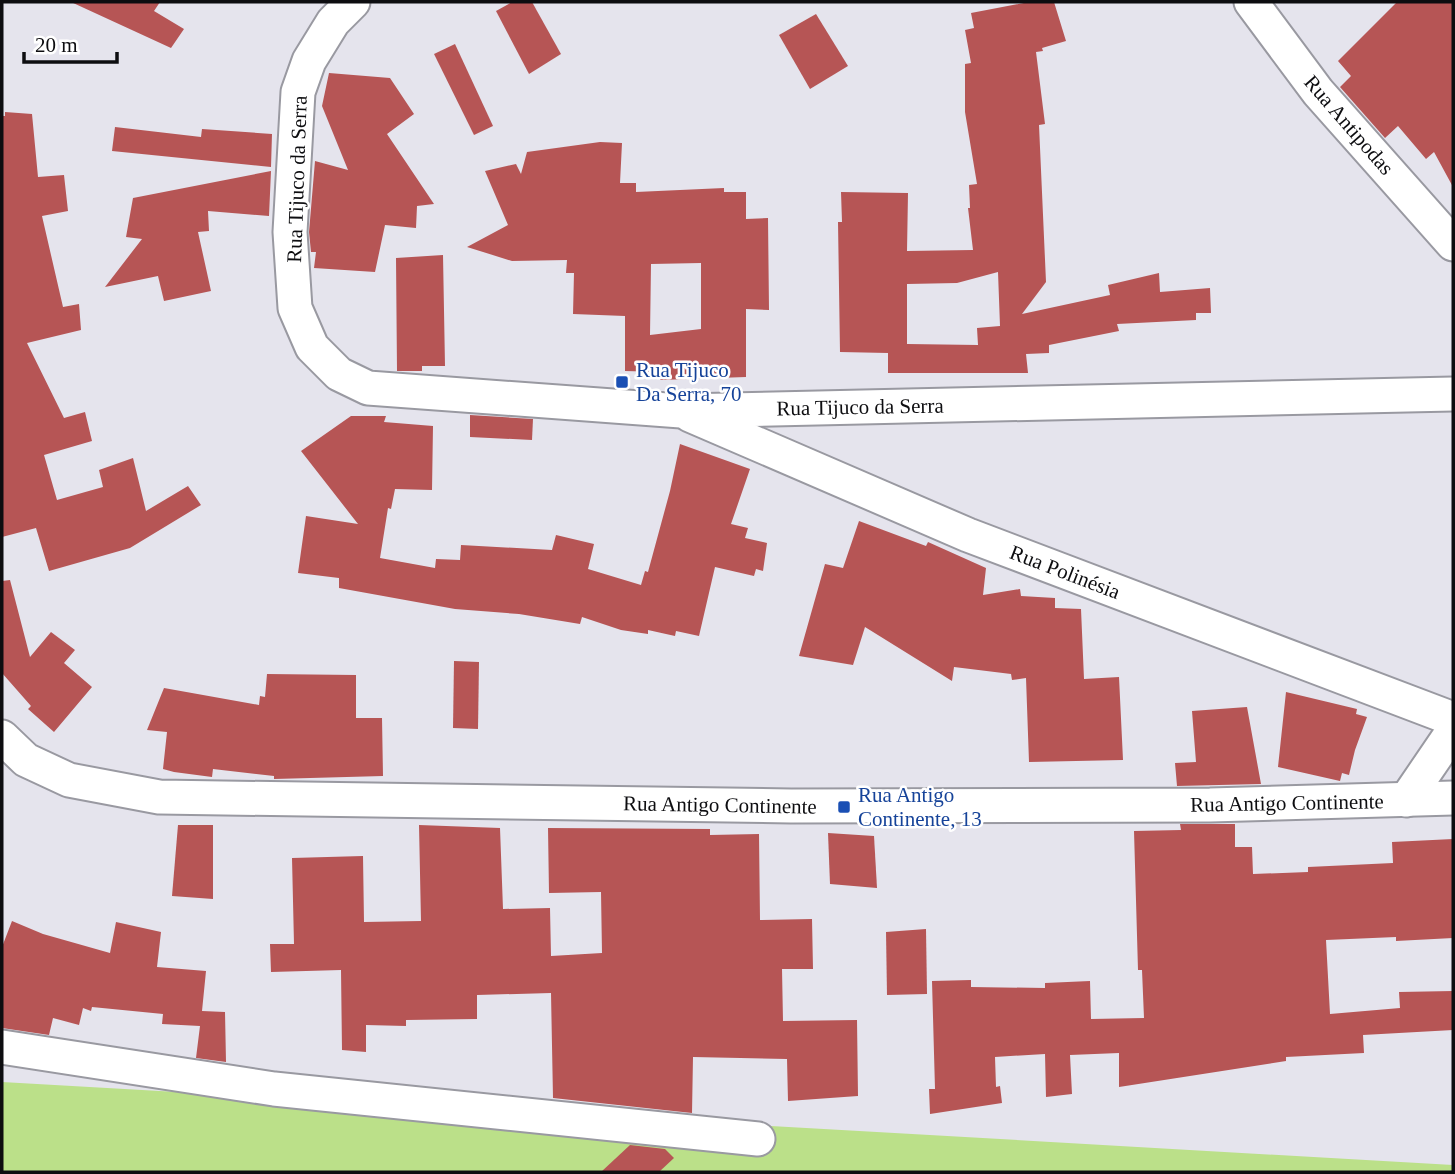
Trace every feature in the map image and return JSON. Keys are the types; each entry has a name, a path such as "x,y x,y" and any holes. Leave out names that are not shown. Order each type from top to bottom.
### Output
{"street":[{"name":"Rua Tijuco da Serra","path":"353,2 333,22 309,61 298,92 290,232 295,308 312,347 339,374 368,388 681,411 1453,394"},
{"name":"Rua Antipodas","path":"1251,2 1318,92 1453,244"},
{"name":"Rua Polinésia","path":"681,411 968,535 1453,719"},
{"path":"1406,800 1453,731"},
{"name":"Rua Antigo Continente","path":"2,737 26,760 69,779 159,797 790,806 1210,805 1453,798"},
{"path":"2,1047 274,1088 758,1139"}],"green space":[{"path":"2,1082 1453,1165 1453,1172 2,1172"}],"building":[{"path":"71,2 160,2 154,11 184,29 171,48"},
{"path":"512,2 532,2 561,54 529,74 496,11"},
{"path":"1029,2 1054,2 1066,41 1036,52 1045,124 1039,125 1046,282 1022,314 1110,295 1108,285 1159,273 1160,292 1210,288 1211,313 1196,313 1196,320 1117,324 1119,331 1049,345 1049,353 1026,354 1028,373 888,373 888,353 840,352 838,222 842,222 841,192 908,193 907,251 973,250 968,208 969,185 977,184 965,112 965,64 971,63 965,30 974,28 971,13","holes":["998,272 1000,326 977,328 978,345 907,344 907,284 957,283"]},
{"path":"1397,2 1453,2 1453,187 1434,152 1426,159 1398,126 1385,138 1340,87 1351,76 1338,61"},
{"path":"816,14 848,66 810,89 779,35"},
{"path":"455,44 493,126 474,135 434,54"},
{"path":"329,73 390,78 414,114 387,134 434,204 417,206 416,228 385,225 375,272 314,268 316,252 311,252 309,232 315,161 348,170 322,106"},
{"path":"5,112 32,114 38,177 64,175 68,211 42,216 63,307 79,304 81,330 27,343 64,418 85,412 92,441 44,455 57,500 103,487 99,470 133,458 146,511 188,486 201,505 130,548 49,571 36,528 2,537 2,116 5,116"},
{"path":"115,127 201,137 202,129 272,134 271,167 112,151"},
{"path":"600,142 622,143 620,183 636,183 636,192 724,188 724,192 746,192 746,219 768,218 769,310 746,309 746,377 660,380 660,372 625,371 625,316 573,314 574,273 566,273 567,260 512,261 467,247 508,225 485,171 516,164 521,174 527,152","holes":["701,263 701,329 650,335 651,264"]},
{"path":"271,171 269,216 208,211 209,231 198,232 211,291 164,301 158,276 105,287 142,239 126,237 133,198"},
{"path":"443,255 445,366 422,366 422,371 397,371 396,258"},
{"path":"470,415 533,419 532,440 470,437"},
{"path":"351,416 386,416 384,422 433,426 432,490 395,489 391,509 388,508 380,558 435,568 436,559 460,560 461,545 552,550 556,535 594,544 588,569 641,585 645,571 648,572 680,444 750,469 731,524 748,528 745,538 767,543 763,571 756,569 754,576 715,567 699,636 676,631 675,636 648,630 648,634 621,630 582,617 580,624 519,614 455,609 339,588 339,578 298,573 306,516 358,524 301,451"},
{"path":"859,521 926,546 928,542 986,568 983,595 1020,589 1021,596 1055,598 1055,608 1081,609 1084,679 1119,677 1123,760 1029,762 1026,678 1012,680 1011,674 954,667 952,681 865,627 853,665 799,656 825,564 843,568"},
{"path":"10,580 30,657 51,632 75,650 64,663 92,687 54,732 28,709 31,706 2,673 2,581"},
{"path":"454,661 479,662 478,729 453,728"},
{"path":"267,674 356,675 356,718 382,718 383,776 274,779 274,776 213,769 212,777 163,769 167,732 147,730 164,688 259,705 260,696 265,697"},
{"path":"1286,692 1357,709 1356,714 1367,717 1349,775 1342,773 1340,781 1278,767"},
{"path":"1247,707 1261,784 1177,786 1175,763 1196,762 1192,711"},
{"path":"1180,824 1235,824 1235,847 1252,847 1253,874 1308,872 1308,867 1393,863 1392,842 1453,839 1453,938 1396,941 1396,937 1326,940 1330,1014 1400,1008 1399,992 1453,991 1453,1030 1363,1035 1364,1053 1286,1057 1286,1061 1119,1087 1119,1053 1070,1055 1072,1094 1046,1097 1045,1054 995,1057 996,1087 1000,1086 1002,1103 930,1114 929,1089 935,1089 932,981 971,980 971,987 1045,988 1045,983 1090,981 1091,1019 1144,1018 1142,970 1138,970 1134,831 1181,830"},
{"path":"178,825 213,825 213,899 172,896"},
{"path":"419,825 500,828 503,909 550,908 551,956 602,953 601,892 549,893 548,828 710,829 710,835 759,834 760,920 812,919 813,969 782,969 783,1021 857,1020 858,1096 788,1101 787,1059 693,1057 692,1113 553,1098 551,993 477,995 477,1019 406,1020 406,1026 366,1025 366,1052 342,1050 341,970 271,972 270,944 294,944 292,858 363,856 364,922 421,921"},
{"path":"828,833 874,836 877,888 830,884"},
{"path":"12,921 43,934 110,953 116,922 161,932 157,967 206,971 202,1011 225,1012 226,1062 196,1058 200,1026 162,1024 163,1014 92,1007 91,1011 83,1008 79,1025 53,1018 49,1035 2,1028 2,947"},
{"path":"926,929 927,994 887,995 886,932"},
{"path":"630,1145 665,1149 674,1158 659,1172 601,1172"}],"place":[{"name":"Rua Tijuco Da Serra, 70","path":"622,382"},
{"name":"Rua Antigo Continente, 13","path":"844,807"}]}
